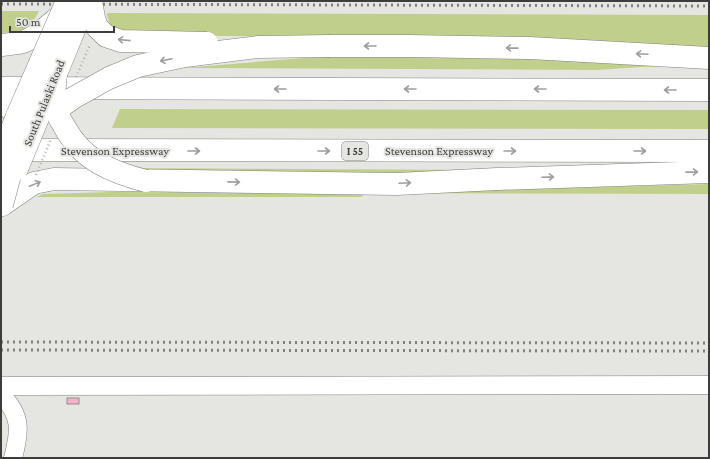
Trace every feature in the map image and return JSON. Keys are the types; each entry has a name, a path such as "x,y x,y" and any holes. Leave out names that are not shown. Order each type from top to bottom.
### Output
{"main road":[{"name":"South Pulaski Road","path":"65,76 86,1"},
{"path":"91,1 94,18 98,27 106,36 121,41 330,46 530,48 709,58"},
{"name":"South Pulaski Road","path":"12,137 64,8"},
{"path":"64,8 65,76 54,94 56,110 67,132 77,145 92,159 109,170 146,181"},
{"path":"1,45 22,42 38,34 64,8"},
{"path":"12,137 73,98 109,78 138,66 185,56 258,47 330,46"},
{"path":"1,165 8,153 12,137 65,76"},
{"path":"1,88 709,90"},
{"path":"1,98 12,137 2,205 34,183 54,179 397,184 709,172"},
{"name":"Stevenson Expressway","path":"12,137 709,150"}],"lane":[{"path":"1,386 709,384"},
{"path":"1,395 16,413 18,431 13,458"}],"path":[{"path":"65,76 92,39"},
{"path":"36,175 54,133"}],"green space":[{"path":"1,11 39,11 32,22 24,29 14,32 1,33"},
{"path":"107,13 709,15 709,49 495,36 478,36 467,38 122,35 112,26 108,20"},
{"path":"327,56 530,58 672,65 596,70 183,68"},
{"path":"120,109 709,110 709,129 112,128"},
{"path":"120,168 491,170 448,173 235,176"},
{"path":"709,184 709,194 366,193"},
{"path":"112,192 366,193 361,197 36,197 44,194"}],"building":[{"path":"67,398 79,398 79,404 67,404"}],"railway":[{"path":"1,4 709,6"},
{"path":"1,342 709,343"},
{"path":"1,350 709,351"}]}
